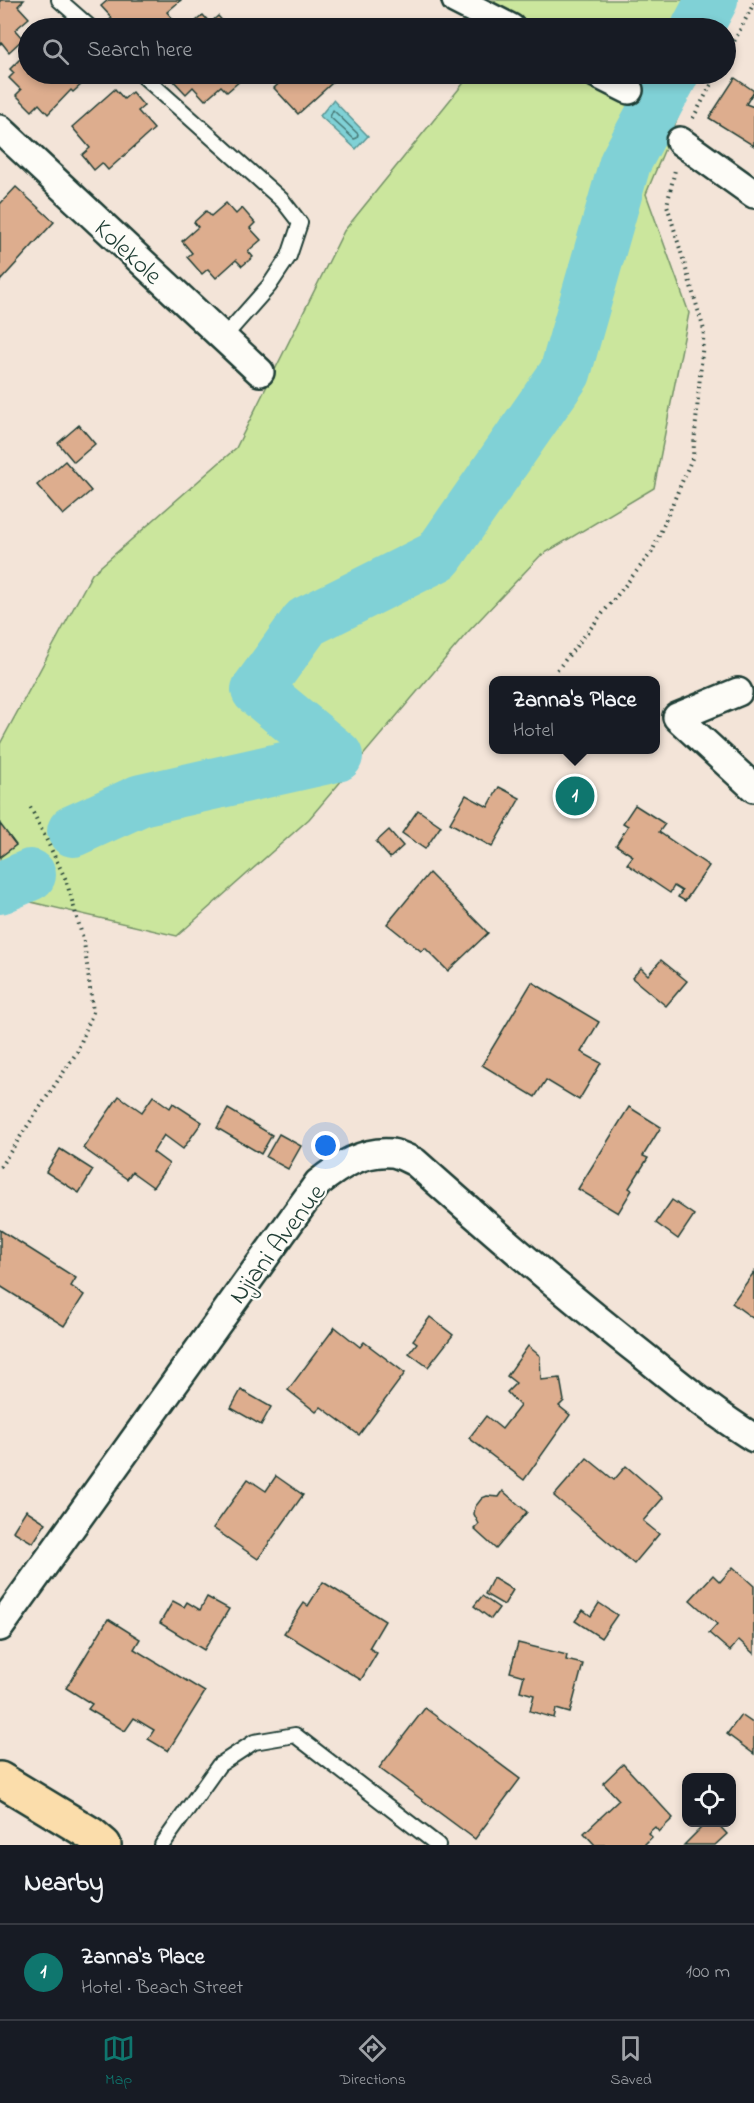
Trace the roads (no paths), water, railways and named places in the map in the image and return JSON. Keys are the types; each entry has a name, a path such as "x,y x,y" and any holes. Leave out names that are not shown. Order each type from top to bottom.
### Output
{"main road":[{"path":"0,1779 104,1845"}],"street":[{"path":"456,0 491,18"},
{"path":"617,84 629,90"},
{"name":"Kolekole","path":"0,129 260,372"},
{"path":"680,141 754,194"},
{"path":"738,692 677,717 754,788"},
{"name":"Njiani Avenue","path":"0,1627 318,1183 340,1166 366,1155 393,1153 415,1162 524,1259 603,1324 728,1422 754,1438"}],"lane":[{"path":"59,0 80,18"},
{"path":"152,84 284,201 300,223 289,256 268,286 223,339"},
{"path":"162,1845 219,1765 254,1742 295,1735 438,1845"}],"water":[{"path":"333,100 368,136 356,149 320,116"}],"waterway":[{"path":"702,18 712,0"},
{"path":"73,831 141,800 337,756 257,690 306,622 438,556 565,373 625,163 668,84"},
{"path":"0,888 30,875"}],"place":[{"name":"Zanna's Place","path":"575,796"}]}
